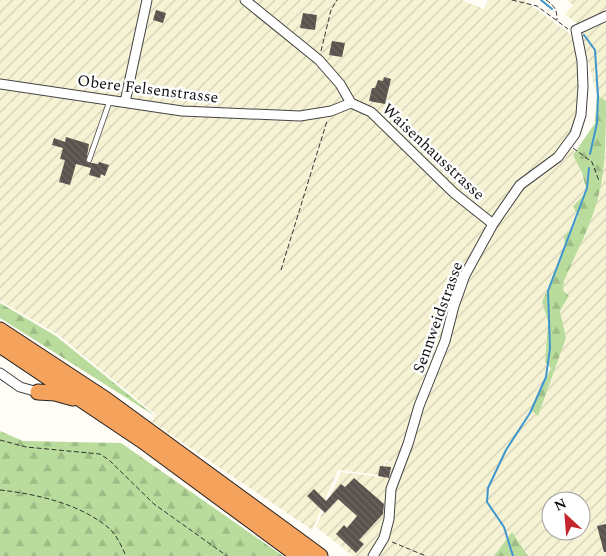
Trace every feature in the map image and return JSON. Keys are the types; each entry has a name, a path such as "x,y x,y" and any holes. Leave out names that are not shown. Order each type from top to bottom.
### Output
{"highway":[{"path":"0,330 105,399 320,556"},
{"path":"0,345 88,402 299,556"},
{"path":"38,392 55,392 88,402"}],"street":[{"path":"125,102 147,0"},
{"path":"245,0 319,60 340,84 351,103"},
{"path":"576,30 606,16"},
{"name":"Sennweidstrasse","path":"373,556 384,538 389,519 391,489 408,444 419,406 445,341 458,294 493,224 520,184 558,157 569,144 578,125 582,104 583,74 576,30"},
{"name":"Obere Felsenstrasse","path":"0,84 182,110 300,116 331,111 351,103"},
{"name":"Waisenhausstrasse","path":"351,103 371,112 454,193 493,224"},
{"path":"0,373 20,386 38,392"}],"lane":[{"path":"89,160 110,100"}],"path":[{"path":"319,60 331,10 337,0"},
{"path":"512,0 537,6 570,30 576,30"},
{"path":"546,0 557,11 557,20"},
{"path":"281,270 331,111"},
{"path":"569,144 592,162 599,182"},
{"path":"0,440 26,446 100,454 110,460 154,504 227,556"},
{"path":"0,490 29,493 94,518 111,530 126,556"},
{"path":"384,538 426,556"}],"shaded area":[{"path":"0,0 462,0 484,9 488,0 524,0 574,37 581,64 578,121 563,149 535,169 469,264 397,467 387,530 369,556 353,556 316,527 341,472 381,477 387,462 392,464 387,460 379,475 338,470 312,530 152,422 155,414 57,334 0,301"},
{"path":"567,0 606,0 606,13 579,25 565,14 573,5"},
{"path":"606,18 606,101 597,95 581,33 591,24"},
{"path":"606,140 606,556 528,556 512,532 494,556 376,556 393,490 467,276 517,190 568,148 573,149 587,192 573,206 578,216 573,227 564,236 565,248 542,302 548,322 545,362 550,373 538,416 566,338 560,311 569,297 563,290 564,281 601,182"}],"green space":[{"path":"597,95 606,101 606,129 601,187 590,223 564,281 563,290 569,296 560,311 566,338 538,416 531,410 551,368 545,362 548,322 542,302 565,248 564,236 573,227 578,216 573,206 587,192 582,173 573,155 595,123"},
{"path":"0,303 56,336 155,416 0,318"},
{"path":"0,431 23,441 121,443 283,556 0,556"},
{"path":"512,532 528,556 494,556"}],"building":[{"path":"156,10 166,13 163,23 153,20"},
{"path":"303,13 317,15 315,30 300,28"},
{"path":"332,41 345,43 342,57 329,55"},
{"path":"384,77 391,79 385,104 369,101 372,88 375,88 378,80 383,81"},
{"path":"66,137 89,144 86,162 98,164 99,162 109,165 105,176 101,174 100,178 89,175 91,168 76,164 70,185 59,182 65,160 60,159 63,148 52,145 54,138 65,142"},
{"path":"380,466 391,467 389,478 378,476"},
{"path":"354,478 384,504 383,514 359,540 364,544 356,553 336,534 344,525 347,528 357,516 338,499 325,513 307,496 314,489 326,501 341,484 345,487"},
{"path":"606,524 606,552 604,552 597,526"}],"waterway":[{"path":"541,0 552,9"},
{"path":"584,35 595,50 598,96 597,123 590,154"},
{"path":"513,556 504,527 487,502 488,488 506,450 530,413 546,377 550,348 548,291 587,188 589,168"}]}
